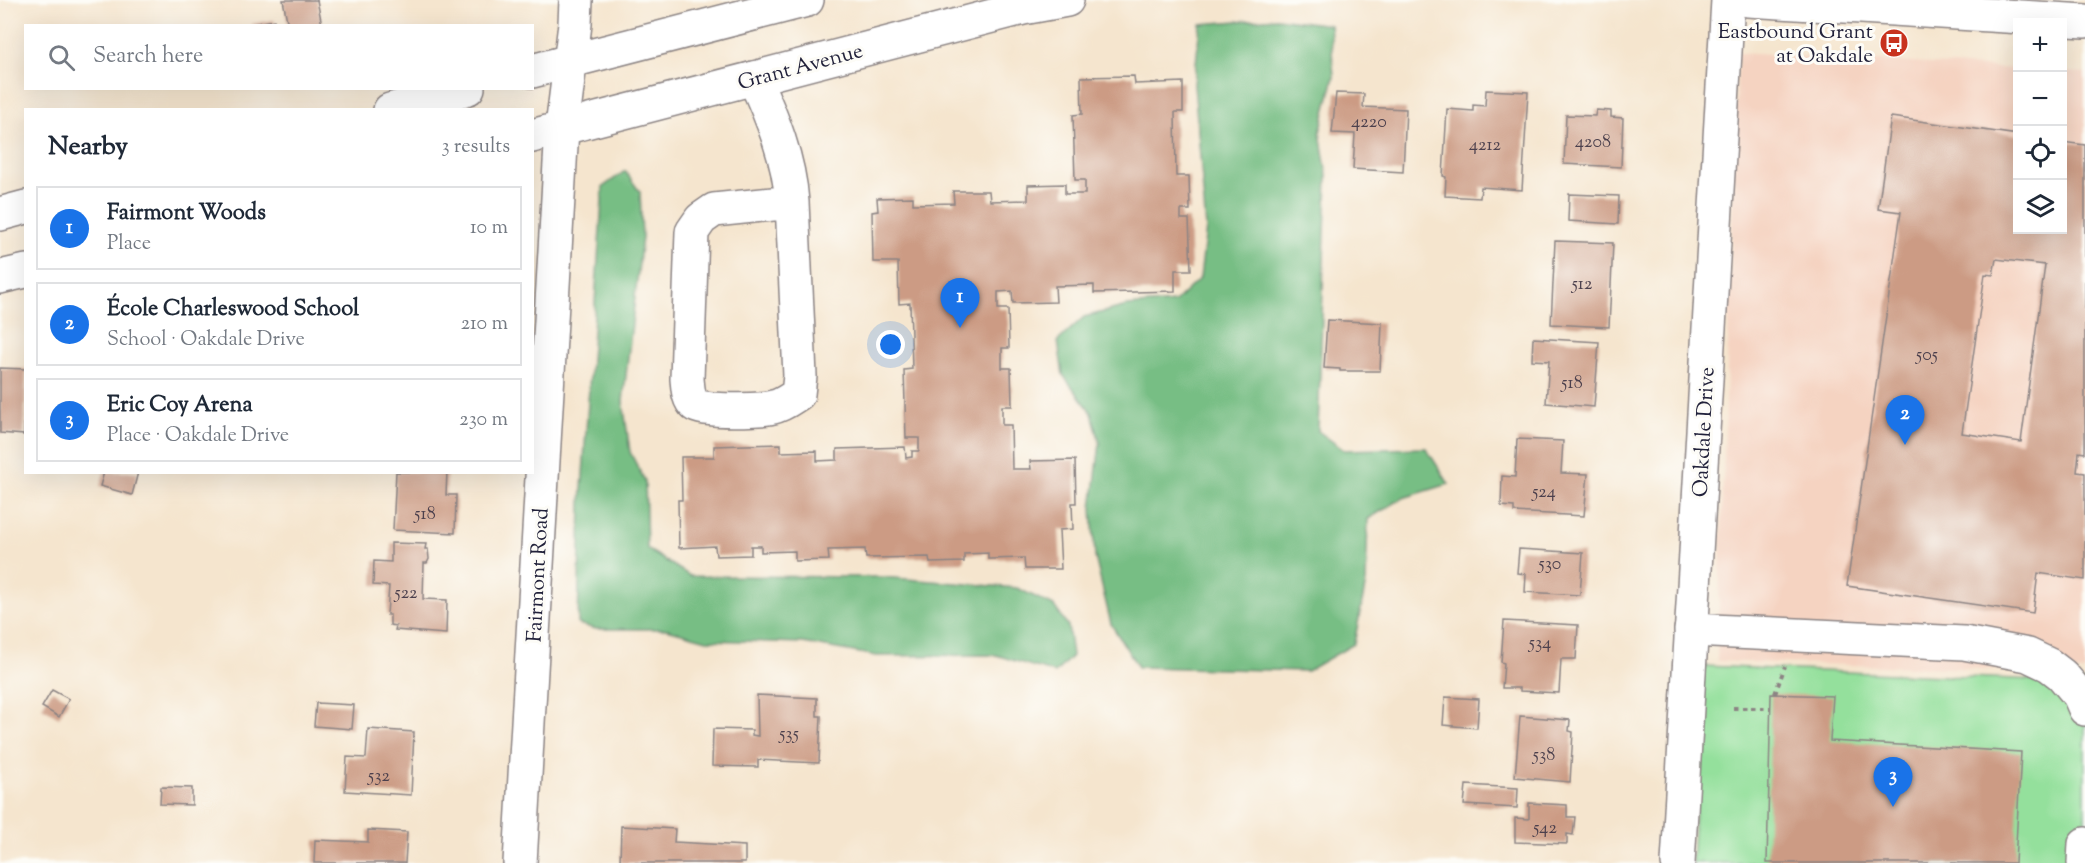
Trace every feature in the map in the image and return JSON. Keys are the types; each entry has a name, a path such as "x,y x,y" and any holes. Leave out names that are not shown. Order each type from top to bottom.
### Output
{"street":[{"name":"Fairmont Road","path":"520,863 547,132 569,61 576,0"},
{"path":"534,70 807,0"},
{"name":"Grant Avenue","path":"547,132 1023,8 1068,0"},
{"name":"Oakdale Drive","path":"1678,863 1728,0"},
{"path":"1748,0 2083,23"},
{"path":"754,78 770,111 790,182 792,202 800,376 798,394 774,407 706,410 695,404 689,394 687,379 692,232 701,219 714,210 792,202"},
{"path":"397,108 461,90"},
{"path":"0,214 24,208"},
{"path":"0,278 24,272"},
{"path":"1691,630 1965,643 2028,656 2049,664 2080,691"},
{"path":"2084,863 2085,844"}],"path":[{"path":"1733,708 1770,708"}],"shaded area":[{"path":"1738,53 2013,69 2013,234 2067,234 2067,72 2085,73 2085,672 1717,661"}],"green space":[{"path":"1277,18 1330,25 1334,77 1320,132 1327,176 1318,431 1344,450 1426,448 1449,484 1403,498 1368,519 1366,582 1354,644 1307,671 1138,667 1111,624 1095,557 1092,508 1100,443 1092,413 1063,375 1058,341 1084,317 1127,306 1175,302 1200,278 1206,228 1194,84 1200,24"},
{"path":"625,171 640,192 642,237 623,401 630,452 645,481 647,549 690,576 882,577 1017,588 1054,606 1068,626 1072,656 1055,673 996,655 877,656 803,643 707,640 667,629 596,629 578,624 581,503 603,187"},
{"path":"1703,666 2085,682 2085,863 1692,863"}],"building":[{"path":"283,0 317,0 322,24 288,24"},
{"path":"274,20 275,24 251,24"},
{"path":"1134,76 1135,84 1183,82 1183,112 1175,112 1176,176 1189,176 1190,210 1181,210 1181,219 1189,219 1191,270 1175,270 1175,291 1094,293 1094,285 1055,286 1056,302 1013,303 1012,291 998,292 998,309 1008,309 1009,348 1002,348 1002,368 1011,368 1012,406 1002,406 1002,425 1011,425 1012,469 1031,469 1030,461 1075,460 1076,503 1072,503 1073,529 1059,530 1061,569 1025,569 1024,558 988,559 988,553 964,554 964,562 930,563 929,557 866,558 865,549 828,550 829,560 795,561 795,551 761,552 761,546 751,546 751,555 716,556 715,546 679,548 678,500 682,500 681,457 714,457 714,446 781,444 781,452 817,451 817,461 837,460 837,449 905,447 906,458 912,457 912,451 919,451 919,438 906,438 904,370 912,369 910,303 899,304 898,262 873,262 872,212 878,211 877,198 913,197 913,204 954,203 953,191 989,191 990,201 1028,200 1028,185 1065,184 1065,194 1085,194 1085,180 1075,180 1073,115 1082,114 1081,77"},
{"path":"1486,90 1528,92 1522,190 1481,187 1480,198 1445,196 1446,177 1443,176 1447,109 1473,111 1473,105 1485,106"},
{"path":"1336,93 1364,94 1363,107 1406,109 1403,172 1353,169 1355,134 1332,133"},
{"path":"1596,110 1611,111 1611,117 1623,118 1621,167 1564,164 1566,115 1595,116"},
{"path":"1891,117 2013,134 2013,234 2067,234 2067,143 2085,145 2085,453 2079,452 2077,472 2085,473 2085,580 2038,573 2033,613 1847,586 1901,212 1878,209","holes":["1996,259 2045,265 2021,442 1962,433 1985,274 1993,275"]},
{"path":"1569,194 1619,196 1618,224 1568,221"},
{"path":"1555,241 1613,243 1609,327 1551,324"},
{"path":"1327,320 1382,323 1380,371 1340,371 1340,369 1324,368"},
{"path":"1533,338 1599,342 1594,407 1546,403 1549,361 1532,360"},
{"path":"0,368 24,369 24,435 0,433"},
{"path":"1517,439 1563,441 1561,473 1588,474 1584,516 1514,512 1514,507 1501,506 1502,476 1515,477"},
{"path":"103,474 137,474 132,495 100,486"},
{"path":"396,474 447,474 446,495 456,495 455,533 393,530"},
{"path":"391,543 426,544 425,549 428,549 429,559 427,563 424,563 423,599 447,600 446,634 395,630 396,626 390,625 390,615 387,615 389,586 373,585 374,561 391,562"},
{"path":"1519,549 1583,553 1580,595 1525,592 1526,574 1517,573"},
{"path":"1504,621 1578,625 1576,659 1561,659 1559,693 1502,688"},
{"path":"52,690 69,699 59,717 42,707"},
{"path":"1771,694 1833,696 1830,741 2021,752 2015,863 1767,863"},
{"path":"757,695 817,698 817,716 821,716 819,763 758,760 758,767 712,766 713,729 752,730 752,735 758,736"},
{"path":"1445,697 1479,699 1477,728 1443,725"},
{"path":"316,703 354,705 352,729 314,726"},
{"path":"1520,716 1570,720 1569,731 1573,732 1570,782 1515,777"},
{"path":"368,729 414,732 411,795 345,791 347,757 366,758"},
{"path":"1466,785 1518,788 1517,808 1464,805"},
{"path":"161,787 192,788 192,805 160,804"},
{"path":"1529,803 1567,805 1567,817 1575,817 1573,835 1567,834 1567,844 1515,842 1515,818 1529,819"},
{"path":"621,826 675,829 674,842 745,846 745,863 620,863"},
{"path":"368,830 407,832 405,863 314,863 315,840 368,842"}],"place":[{"name":"Eastbound Grant at Oakdale","path":"1894,43"},
{"name":"Fairmont Woods","path":"960,328"},
{"name":"École Charleswood School","path":"1905,445"},
{"name":"Eric Coy Arena","path":"1893,807"}]}
